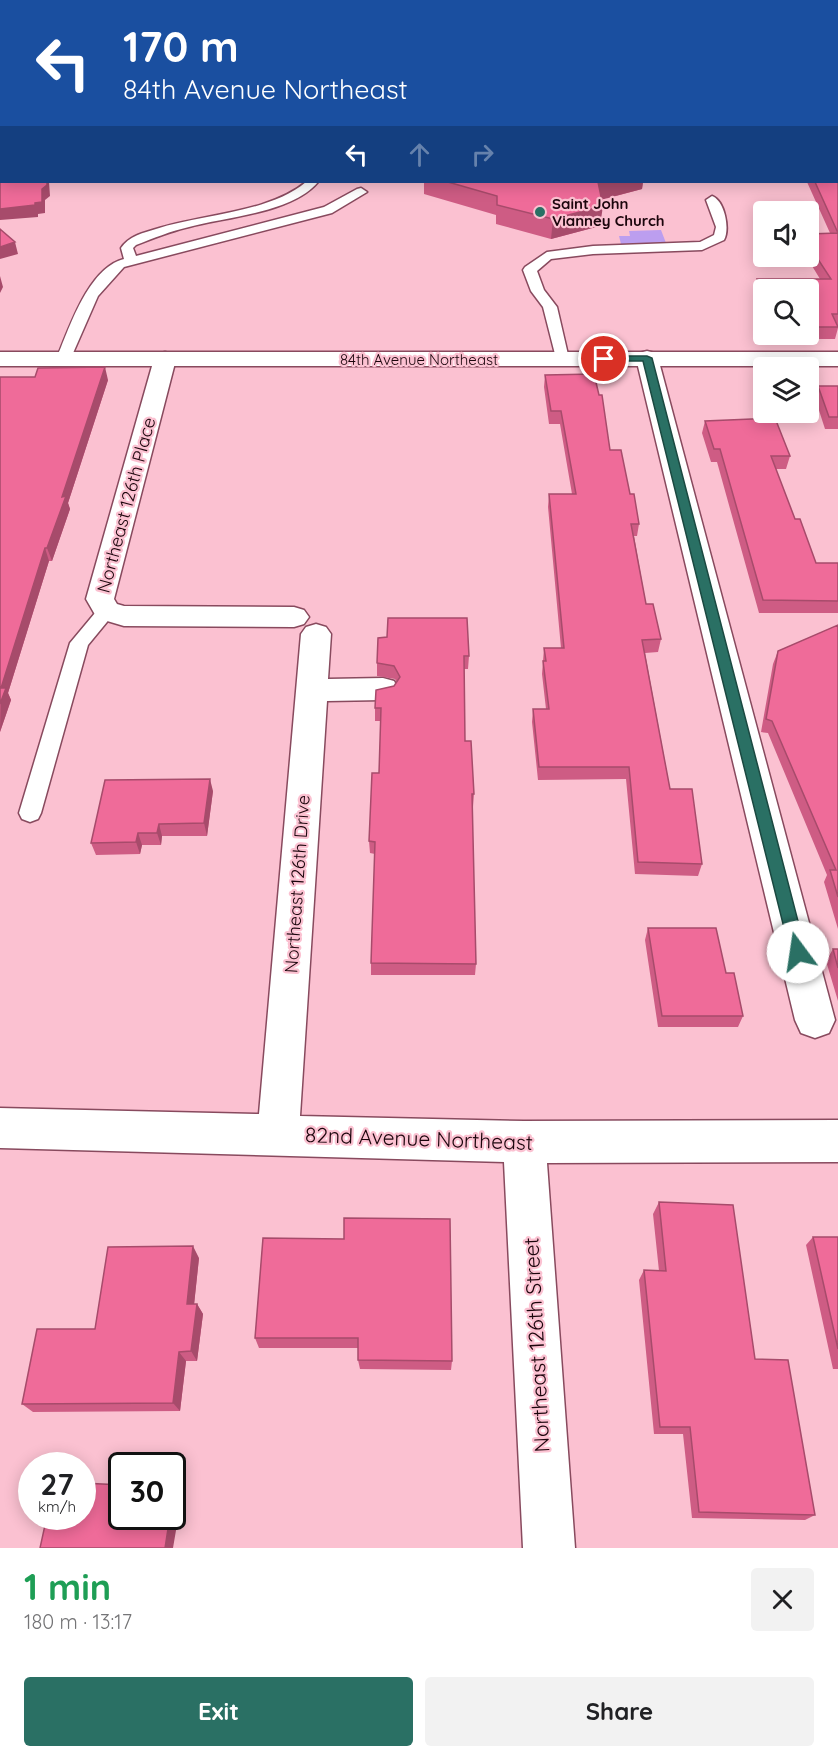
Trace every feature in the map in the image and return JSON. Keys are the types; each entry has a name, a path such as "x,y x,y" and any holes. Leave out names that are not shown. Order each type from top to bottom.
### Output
{"street":[{"path":"647,358 815,1020"},
{"name":"84th Avenue Northeast","path":"0,359 838,358"},
{"name":"Northeast 126th Place","path":"107,611 100,599 102,585 165,360"},
{"name":"Northeast 126th Drive","path":"107,611 134,616 305,626 312,690 278,1134"},
{"path":"312,690 383,689"},
{"name":"82nd Avenue Northeast","path":"0,1128 524,1142 838,1142"},
{"name":"Northeast 126th Street","path":"524,1142 549,1548"}],"lane":[{"path":"131,261 127,248 132,242 185,224 288,198 311,183"},
{"path":"63,360 92,292 119,264 328,210 361,192"},
{"path":"562,359 550,307 538,291 530,270 547,256 593,250 702,246 720,237 722,227 712,200"},
{"name":"Northeast 126th Place","path":"30,813 79,643 107,611"}],"shaded area":[{"path":"661,230 666,243 621,244 619,236 630,236 629,231"}],"building":[{"path":"0,183 47,183 42,189 42,202 35,203 35,205 0,209"},
{"path":"452,183 598,183 603,206 553,219 497,205 497,196"},
{"path":"815,183 838,183 838,233"},
{"path":"0,229 15,242 0,247"},
{"path":"838,233 838,314 832,314 838,327 819,327 819,279 831,279 819,261 819,234"},
{"path":"105,367 62,497 66,496 47,548 45,548 1,688 6,688 0,704 0,377 35,377 38,368"},
{"path":"594,374 599,395 602,395 610,450 621,450 630,494 634,494 639,524 631,524 646,604 653,604 661,639 642,640 670,789 692,789 702,864 638,862 629,767 539,767 533,709 549,709 543,661 546,661 544,648 564,648 549,494 576,494 561,411 551,411 545,375"},
{"path":"819,386 838,386 838,417 829,417"},
{"path":"753,419 753,423 777,423 790,456 771,456 795,519 800,519 816,563 838,563 838,601 763,600 720,449 714,449 705,421"},
{"path":"388,618 467,618 469,656 464,656 465,741 471,741 474,794 472,794 476,964 371,963 375,842 369,841 372,773 379,773 381,708 375,708 376,690 394,686 400,677 394,666 377,663 378,638 387,637"},
{"path":"838,625 838,897 830,870 836,870 772,721 766,719 778,651"},
{"path":"210,779 204,823 159,824 157,833 138,833 136,842 91,843 105,780"},
{"path":"648,928 716,928 726,973 734,973 743,1016 662,1016"},
{"path":"833,949 838,949 838,968"},
{"path":"659,1202 733,1205 755,1359 788,1360 815,1515 699,1512 690,1427 660,1427 644,1270 666,1271"},
{"path":"344,1218 450,1219 452,1361 358,1360 358,1338 255,1338 263,1238 344,1239"},
{"path":"813,1237 838,1237 838,1349"},
{"path":"193,1246 187,1304 197,1304 191,1351 179,1352 173,1403 22,1404 37,1329 95,1329 108,1247"},
{"path":"96,1484 108,1484 108,1530 168,1530 165,1548 40,1548 44,1530 96,1530"}],"place":[{"name":"Saint John Vianney Church","path":"540,212"}],"route":[{"path":"604,359 647,358 798,952"}]}
